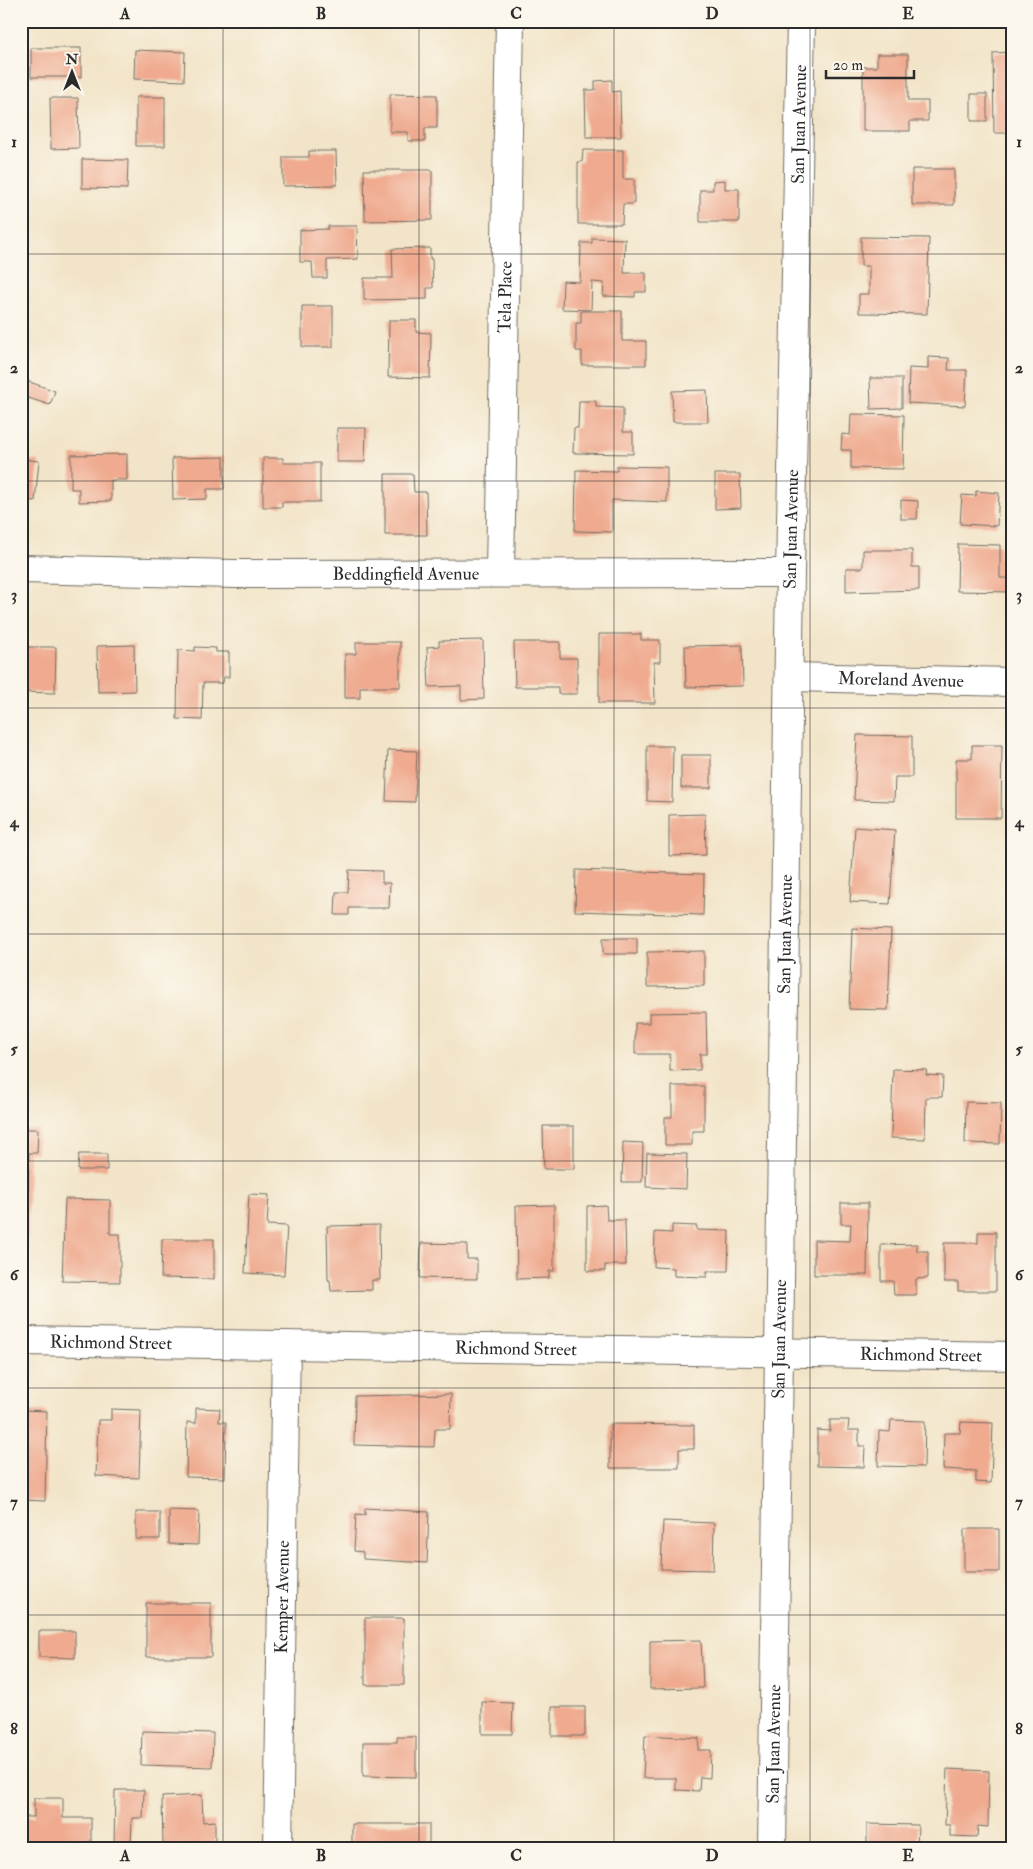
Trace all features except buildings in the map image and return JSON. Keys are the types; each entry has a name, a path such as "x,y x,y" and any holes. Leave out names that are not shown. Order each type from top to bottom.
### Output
{"street":[{"name":"Tela Place","path":"500,572 510,21"},
{"name":"San Juan Avenue","path":"772,1848 790,573 801,21"},
{"name":"Beddingfield Avenue","path":"21,569 234,574 500,572 790,573"},
{"name":"Moreland Avenue","path":"790,677 1012,682"},
{"name":"Richmond Street","path":"21,1341 1012,1356"},
{"name":"Kemper Avenue","path":"278,1848 286,1345"}]}
